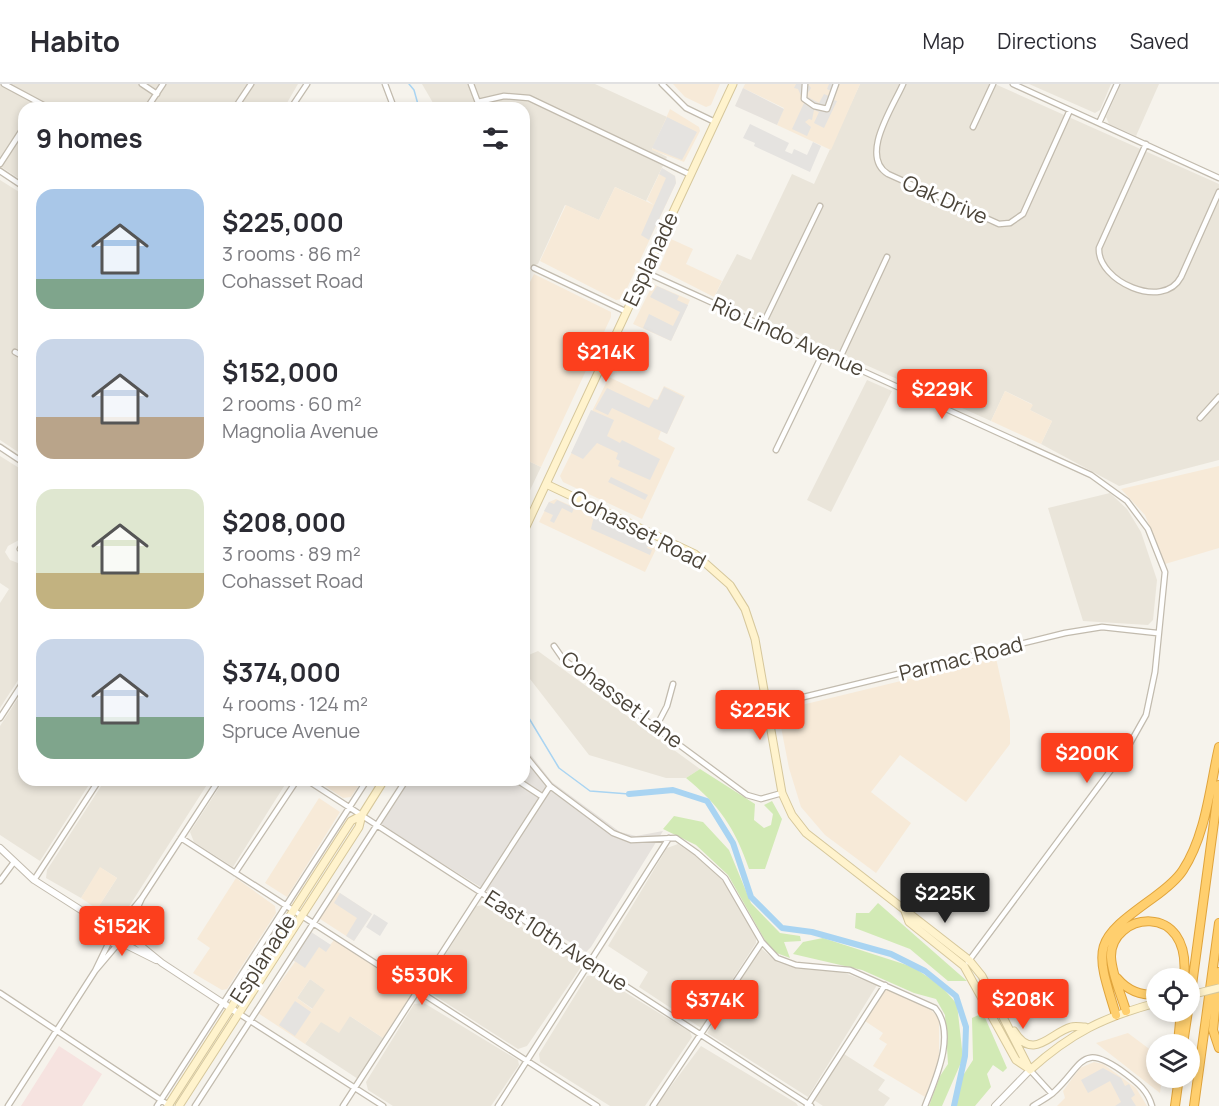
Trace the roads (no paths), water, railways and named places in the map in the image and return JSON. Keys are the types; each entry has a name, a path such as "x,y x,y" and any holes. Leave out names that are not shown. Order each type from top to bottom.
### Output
{"highway":[{"path":"1116,1015 1101,963 1105,938 1122,920 1161,892 1183,871 1200,830 1219,747"},
{"path":"1194,968 1219,785"},
{"path":"1126,1011 1111,956 1117,938 1134,924 1155,922 1172,930 1182,943 1185,968"},
{"path":"1194,1106 1219,923"},
{"path":"1219,972 1213,1030 1219,1048"},
{"path":"1115,975 1133,992 1146,995"},
{"path":"1175,1106 1177,1088"}],"main road":[{"name":"Esplanade","path":"530,518 733,84"},
{"name":"Cohasset Road","path":"546,484 695,554 722,576 738,596 752,624 782,793 792,815 806,834 877,886 905,911 953,945 969,960 982,976 1030,1070"},
{"name":"Esplanade","path":"169,1106 302,915 359,827 362,815 380,786"},
{"name":"Esplanade","path":"179,1106 294,910 351,821 362,815"},
{"name":"Cohasset Road","path":"905,911 909,922 964,966 1016,1060 1030,1070"},
{"path":"1200,993 1219,988"},
{"path":"1030,1070 1055,1048 1088,1026 1146,1006"},
{"path":"1001,1014 1018,1038 1029,1044 1042,1043 1070,1027 1088,1026"}],"street":[{"path":"4,84 40,102"},
{"path":"142,84 157,94"},
{"path":"151,102 164,84"},
{"path":"239,102 251,84"},
{"path":"295,102 307,84"},
{"path":"385,84 392,102"},
{"path":"471,84 478,102"},
{"path":"662,84 680,104 715,122"},
{"path":"805,84 804,99 814,106 827,109 836,84"},
{"name":"Oak Drive","path":"903,84 874,149 878,165 888,174 1003,225 1014,222 1023,214 1070,110"},
{"path":"973,127 993,84"},
{"path":"1013,84 1219,178"},
{"path":"1099,123 1117,84"},
{"path":"489,102 511,95 529,98 691,175"},
{"path":"0,164 18,136"},
{"path":"1146,144 1099,248 1102,266 1112,276 1152,293 1160,293 1173,287 1179,280 1219,192"},
{"path":"0,171 18,183"},
{"path":"762,326 820,206"},
{"path":"839,360 887,257"},
{"path":"534,268 627,312"},
{"name":"Rio Lindo Avenue","path":"645,272 1085,472 1119,492 1148,529 1165,572 1157,633 1155,672 1146,715 1128,747 964,966"},
{"path":"776,450 823,353"},
{"path":"1200,418 1219,397"},
{"path":"0,447 18,459"},
{"name":"Parmac Road","path":"767,706 1065,633 1102,627 1157,633"},
{"name":"Cohasset Lane","path":"554,646 563,659 747,795 761,799 782,793"},
{"path":"656,727 666,709 673,684"},
{"path":"0,718 18,690"},
{"path":"530,761 550,786 613,833 631,840 669,838 682,842 725,878 762,942 783,962 850,970 929,1004 940,1016 943,1031 941,1060 925,1106"},
{"path":"34,880 95,786"},
{"path":"9,1106 95,971 109,937 142,898 215,786"},
{"path":"235,873 293,786"},
{"name":"East 10th Avenue","path":"316,786 808,1105"},
{"path":"157,1106 363,786"},
{"path":"195,1106 402,786"},
{"path":"526,786 543,797"},
{"path":"343,1106 550,786"},
{"path":"181,838 597,1106"},
{"path":"498,1106 669,838"},
{"path":"0,848 34,880 84,912 117,925 162,963 383,1106"},
{"path":"0,881 14,862"},
{"path":"95,971 121,945 142,898"},
{"path":"84,912 109,937 121,945 162,963"},
{"path":"653,1106 762,942"},
{"path":"808,1105 885,986"},
{"path":"0,993 169,1106"},
{"path":"1033,1106 1052,1094 1079,1062 1089,1057 1109,1061 1137,1082 1150,1098 1152,1106"},
{"path":"995,1106 1030,1070 1052,1094"}],"waterway":[{"path":"409,84 414,90 417,102"},
{"path":"530,720 559,768 590,791 629,794"},
{"path":"629,794 673,790 707,801 733,843 751,897 782,928 812,932 891,954 925,971 956,996 966,1027 965,1056 954,1106"}]}
